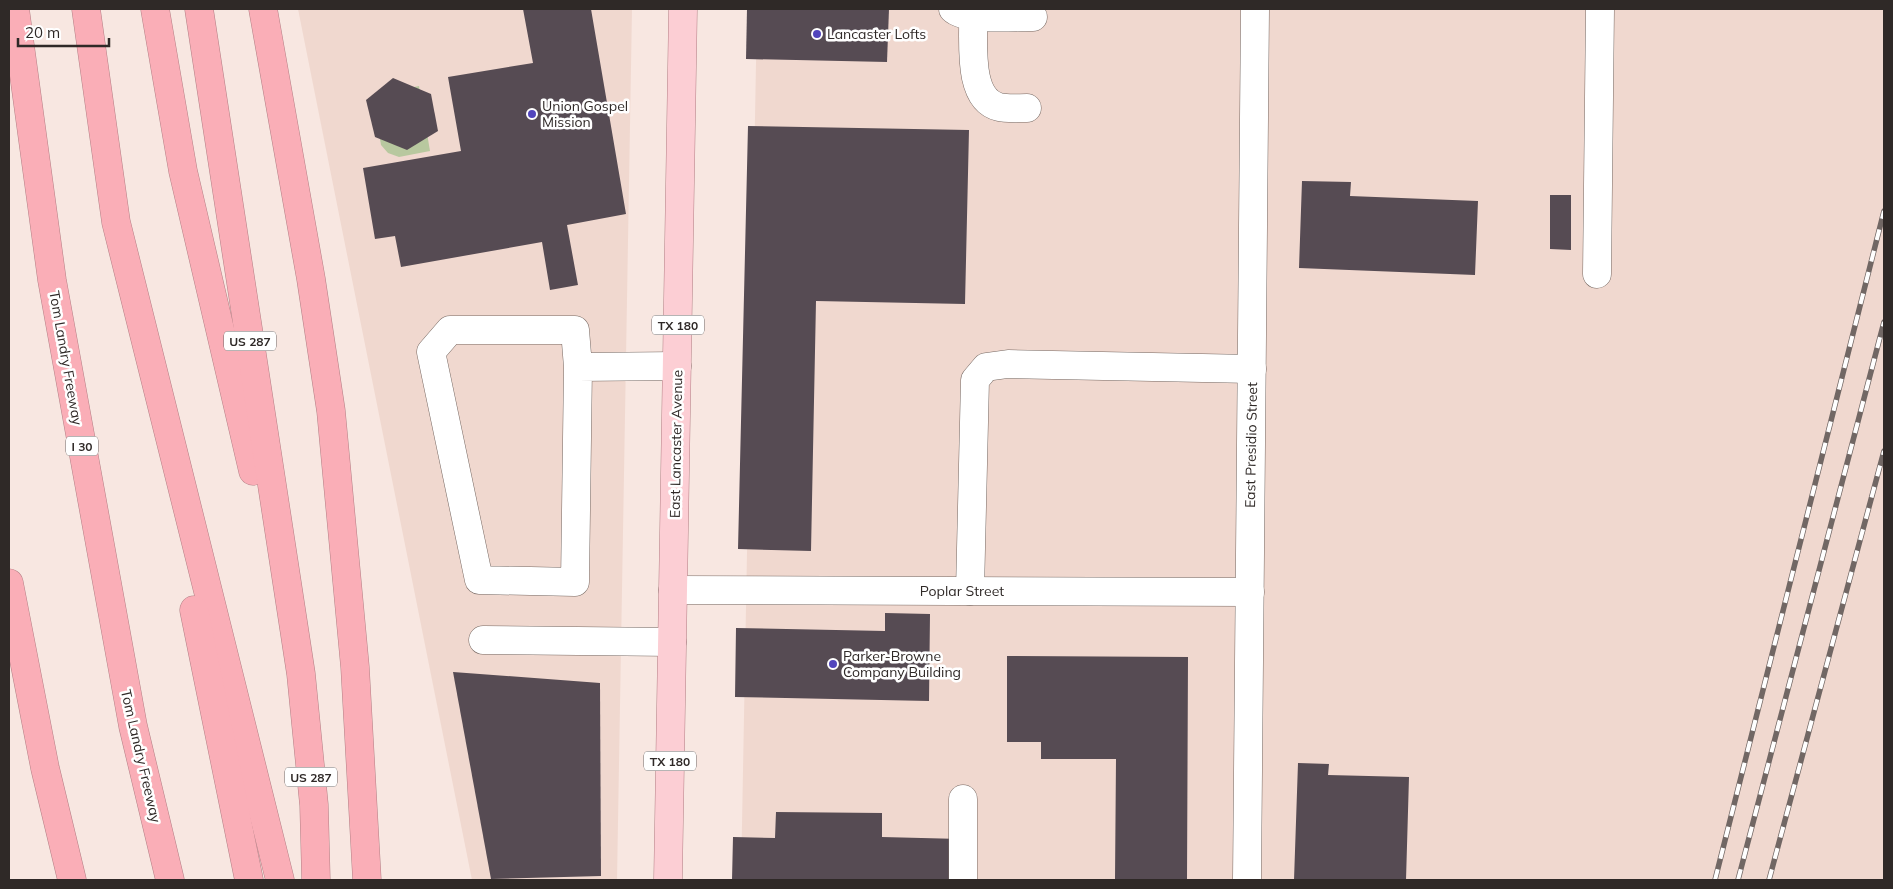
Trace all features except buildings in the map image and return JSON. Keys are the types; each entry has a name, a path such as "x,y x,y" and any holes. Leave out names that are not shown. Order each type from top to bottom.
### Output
{"highway":[{"name":"Tom Landry Freeway","path":"15,9 52,280 133,726 170,880"},
{"path":"86,9 116,222 249,880"},
{"path":"155,9 183,170 301,674"},
{"name":"US 287","path":"199,9 301,674 314,805 316,880"},
{"path":"263,9 308,260 330,411 355,667 367,880"},
{"path":"116,222 280,880"},
{"path":"9,583 45,768 72,880"}],"main road":[{"name":"East Lancaster Avenue","path":"668,880 683,9"}],"street":[{"name":"East Presidio Street","path":"1246,880 1255,9"},
{"path":"1597,274 1600,9"},
{"path":"1026,108 999,107 981,96 976,84 963,12 1033,17"},
{"path":"450,330 575,330 578,367 575,582 478,580 430,352 450,330"},
{"path":"970,591 975,380 986,367 1008,364 1252,369"},
{"path":"578,367 677,366"},
{"name":"Poplar Street","path":"673,590 1250,592"},
{"path":"482,640 672,642"},
{"path":"963,880 964,799"}],"shaded area":[{"path":"298,9 632,9 617,880 472,880"},
{"path":"757,9 1884,9 1884,880 741,880"}],"green space":[{"path":"419,86 430,151 399,157 388,153 381,145 375,110 385,93"}],"railway":[{"path":"1715,880 1884,211"},
{"path":"1738,880 1884,322"},
{"path":"1769,880 1884,451"}],"place":[{"name":"Lancaster Lofts","path":"817,34"},
{"name":"Union Gospel Mission","path":"532,114"},
{"name":"Parker-Browne Company Building","path":"833,664"}]}
